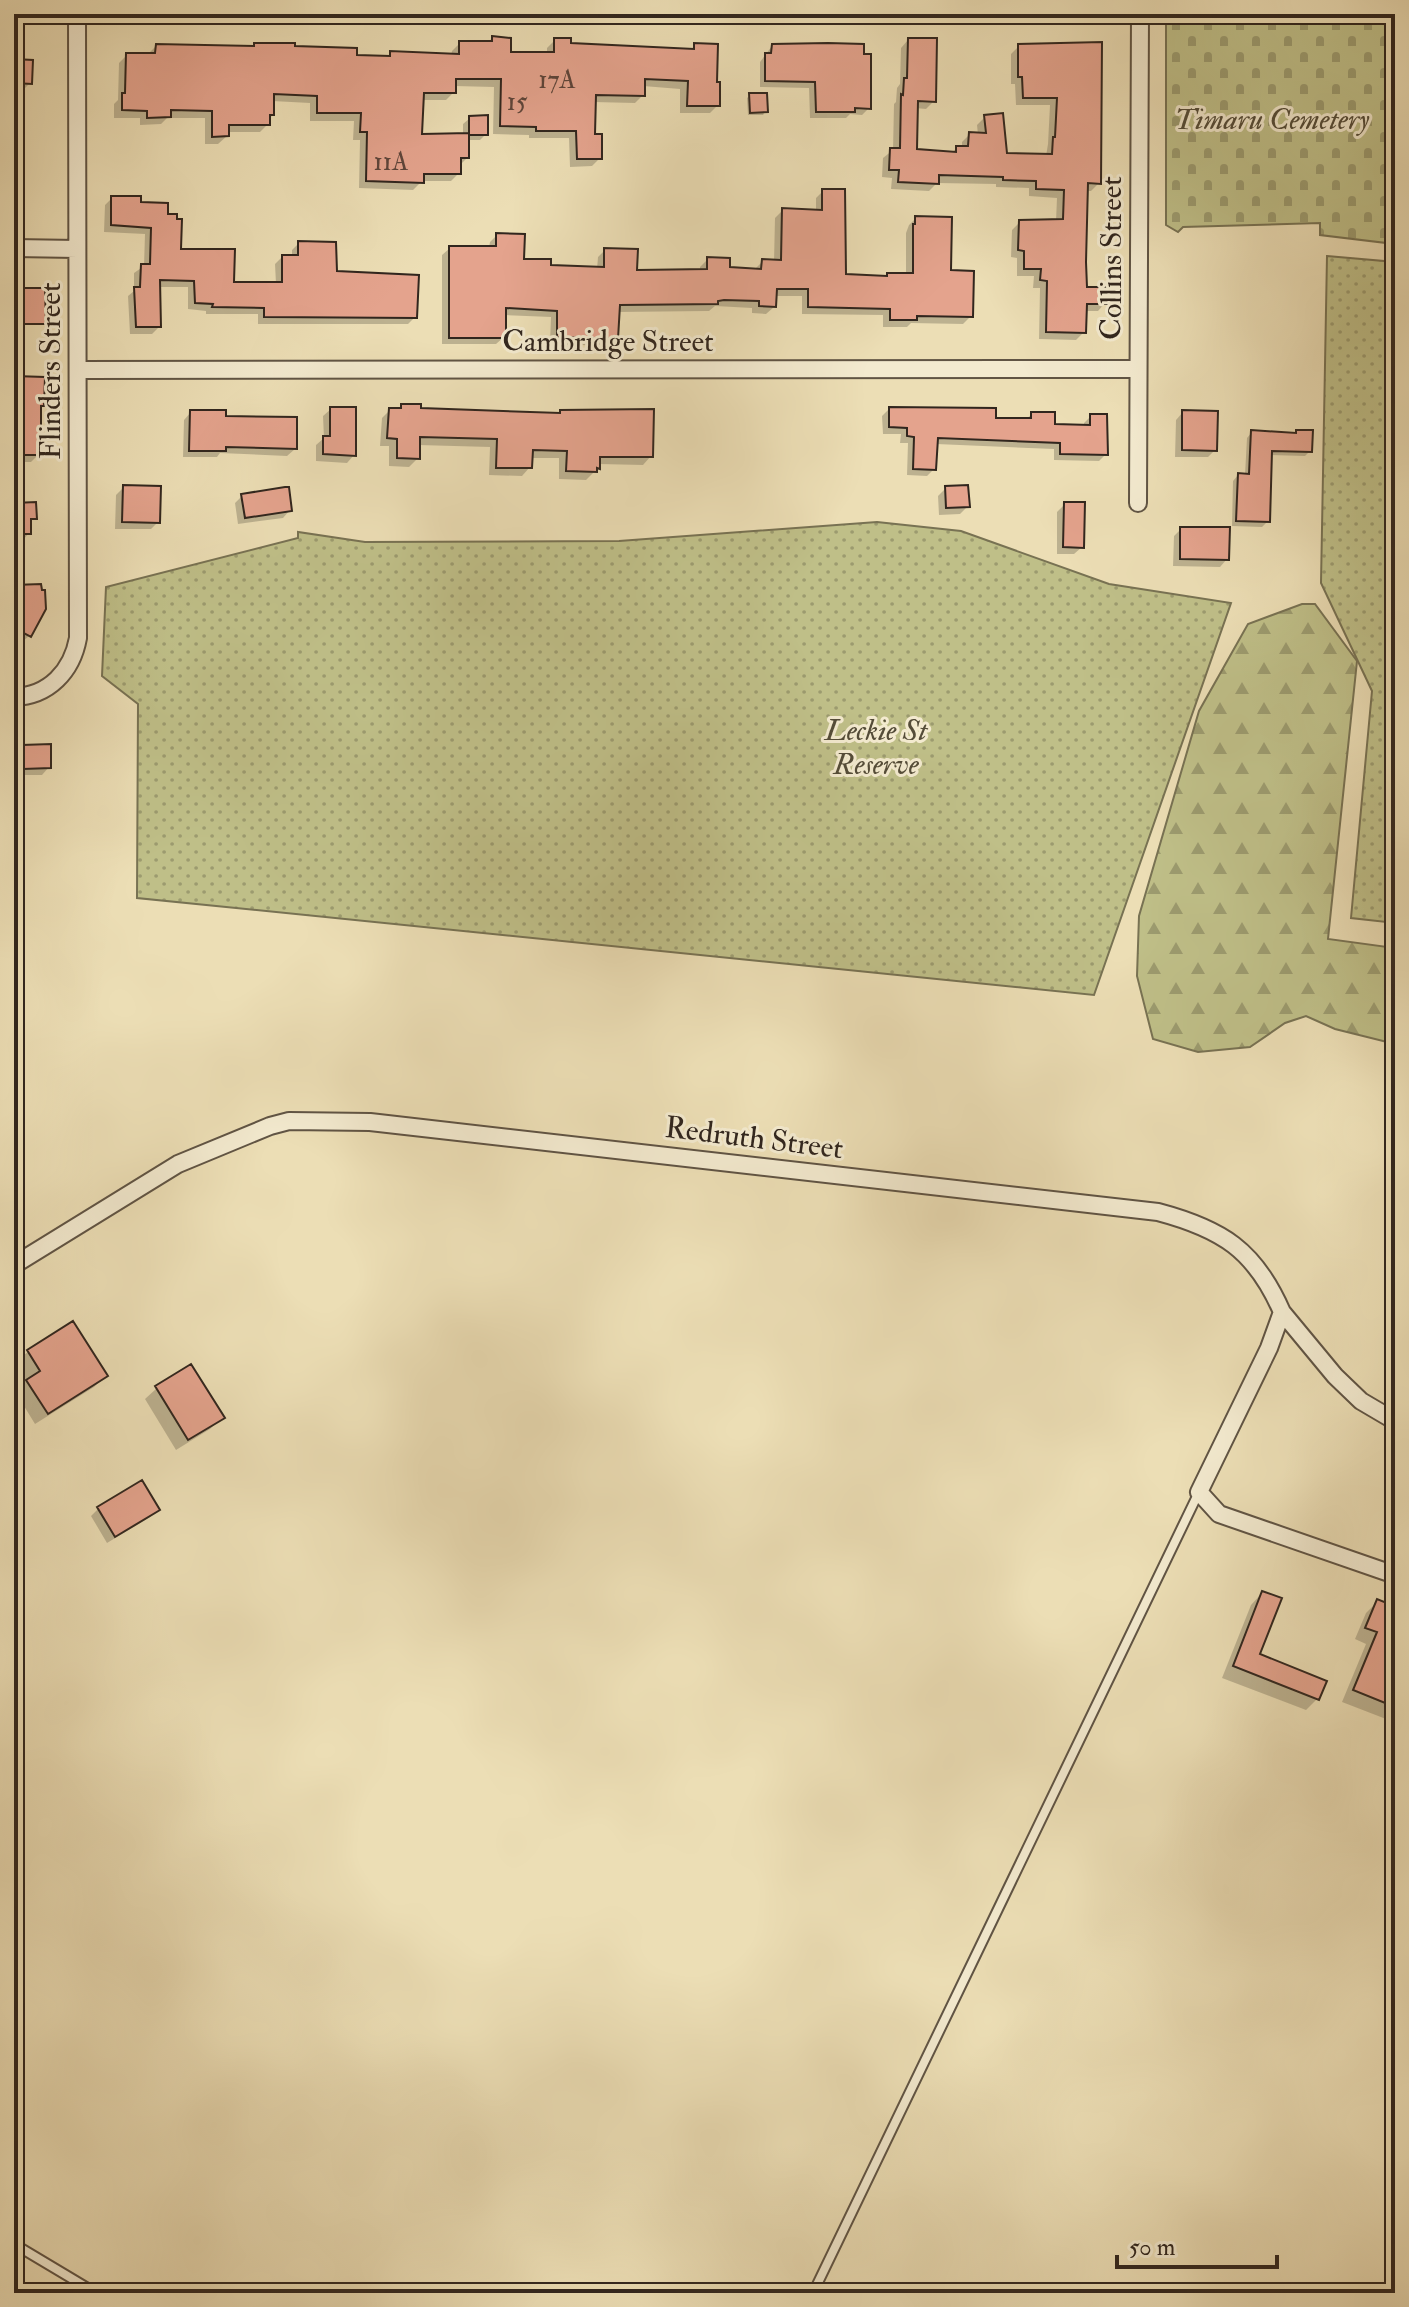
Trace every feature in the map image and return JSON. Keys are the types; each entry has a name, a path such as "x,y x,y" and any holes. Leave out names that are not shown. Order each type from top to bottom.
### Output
{"street":[{"name":"Flinders Street","path":"17,697 44,689 60,678 72,662 78,638 77,14"},
{"name":"Collins Street","path":"1138,503 1140,14"},
{"path":"14,248 77,249"},
{"name":"Cambridge Street","path":"79,370 1138,369"},
{"name":"Redruth Street","path":"14,1265 178,1164 270,1126 289,1121 370,1122 1158,1212 1186,1220 1234,1244 1254,1262 1270,1283 1282,1312 1335,1376 1361,1401 1395,1421"},
{"path":"1282,1312 1269,1348 1199,1492 1219,1514 1395,1575"}],"lane":[{"path":"813,2293 1199,1492"},
{"path":"14,2244 96,2293"}],"green space":[{"name":"Timaru Cemetery","path":"1166,14 1395,14 1395,244 1320,235 1320,223 1183,227 1178,232 1166,225"},
{"path":"1327,256 1395,262 1395,923 1351,918 1372,691 1321,583"},
{"name":"Leckie St Reserve","path":"877,522 961,531 1109,584 1231,603 1094,995 137,898 138,704 102,676 106,587 298,538 298,532 365,542 619,541"},
{"path":"1302,604 1315,604 1357,661 1328,939 1395,948 1395,1044 1335,1029 1306,1016 1285,1023 1250,1047 1198,1052 1153,1039 1137,976 1139,916 1199,711 1248,624"}],"building":[{"path":"492,36 511,38 511,52 554,52 554,38 571,38 571,43 694,49 694,43 718,44 720,106 687,106 688,81 645,79 645,96 596,95 595,134 602,134 602,159 577,159 576,131 536,131 536,127 500,126 501,79 456,79 456,93 424,93 422,134 469,133 469,158 461,158 461,174 424,174 424,183 366,181 367,132 360,132 361,113 317,113 317,96 274,94 274,115 270,115 270,125 229,125 229,136 212,137 212,111 171,110 171,117 147,118 147,111 122,110 126,53 155,53 156,44 254,46 254,43 295,43 295,46 357,48 357,55 390,56 390,51 459,54 459,41 492,41"},
{"path":"908,38 937,38 936,102 918,101 917,149 956,152 956,146 968,146 969,132 986,133 984,115 1003,113 1007,153 1052,154 1057,98 1023,98 1022,77 1018,77 1018,44 1102,42 1101,184 1088,183 1086,262 1087,287 1108,287 1107,304 1087,304 1086,333 1046,332 1047,281 1040,280 1041,269 1024,269 1024,251 1018,250 1019,220 1063,219 1064,190 1036,189 1036,181 1003,180 1003,177 939,175 939,184 898,182 899,170 889,170 890,148 900,148 901,94 904,78 907,78"},
{"path":"772,44 864,44 864,54 871,54 871,109 816,112 815,82 765,81 765,53 771,53"},
{"path":"14,59 33,60 32,84 14,83"},
{"path":"749,93 767,93 768,112 750,113"},
{"path":"488,115 488,135 469,135 469,116"},
{"path":"822,189 845,189 846,274 887,276 887,273 913,273 915,216 952,217 951,270 974,271 973,317 917,316 917,320 890,320 890,309 808,307 808,289 777,289 776,307 759,306 759,301 724,300 718,301 718,304 620,305 618,339 557,337 557,311 506,308 506,338 449,338 449,246 496,246 496,233 525,234 524,259 551,259 551,265 604,267 604,248 638,249 637,270 707,269 707,257 730,258 730,267 761,269 762,259 781,260 782,208 822,210"},
{"path":"111,196 141,196 141,202 168,203 168,214 177,214 177,219 182,219 181,249 235,249 234,282 282,282 282,255 298,255 298,241 336,242 337,271 419,275 417,318 264,317 264,308 212,307 213,304 195,303 194,281 160,280 161,327 136,327 134,287 140,287 141,264 150,264 151,228 111,225"},
{"path":"21,288 45,288 46,324 14,324 14,296 21,295"},
{"path":"14,376 45,377 44,406 41,406 41,455 14,455"},
{"path":"401,404 421,404 421,408 560,413 560,410 654,409 653,457 600,457 597,472 566,471 567,451 533,450 532,468 496,468 497,439 420,437 420,459 397,458 397,439 387,438 389,408 401,408"},
{"path":"330,407 356,407 356,456 323,454 323,436 330,436"},
{"path":"889,407 996,408 996,418 1031,418 1031,412 1055,412 1055,424 1090,425 1090,414 1107,414 1108,455 1060,454 1060,443 938,438 936,470 913,469 914,437 907,436 907,428 889,427"},
{"path":"190,410 226,410 226,416 297,417 297,449 226,447 226,451 189,451"},
{"path":"1182,410 1218,411 1217,451 1182,450"},
{"path":"1251,430 1296,433 1296,430 1313,430 1312,452 1272,451 1270,522 1236,521 1238,473 1249,474"},
{"path":"123,485 161,486 160,523 122,522"},
{"path":"968,485 970,507 946,508 945,486"},
{"path":"289,487 292,511 245,518 241,494"},
{"path":"36,502 37,519 31,519 31,534 14,534 14,503"},
{"path":"1064,502 1085,502 1084,548 1063,547"},
{"path":"1180,527 1230,527 1229,560 1180,559"},
{"path":"41,584 42,590 45,590 46,609 31,637 14,628 14,585"},
{"path":"51,744 51,768 23,769 22,745"},
{"path":"73,1321 108,1376 48,1414 26,1380 40,1371 27,1350"},
{"path":"191,1364 225,1418 188,1440 155,1386"},
{"path":"142,1480 160,1510 115,1537 97,1507"},
{"path":"1395,1589 1395,1707 1353,1690 1377,1632 1365,1628 1377,1599 1389,1604"},
{"path":"1262,1591 1282,1598 1260,1654 1327,1681 1319,1700 1233,1666"}]}
